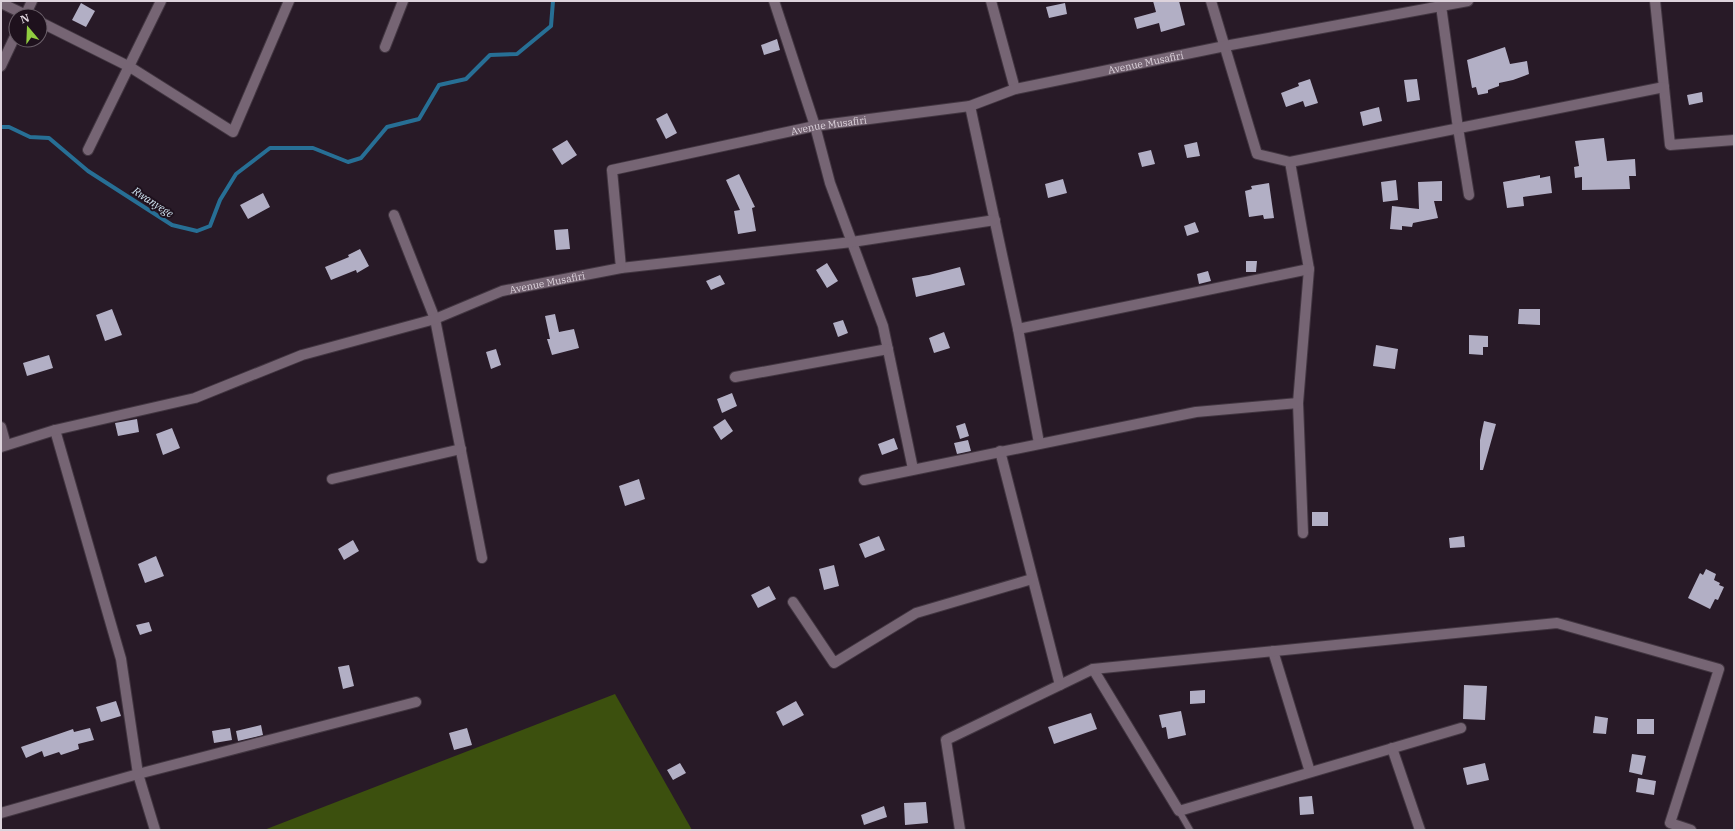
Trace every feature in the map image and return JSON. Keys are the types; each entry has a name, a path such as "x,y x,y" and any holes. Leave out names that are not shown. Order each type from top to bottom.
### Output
{"street":[{"path":"88,150 161,1"},
{"path":"48,26 130,67 233,132 289,1"},
{"path":"385,47 403,1"},
{"path":"774,1 815,126 830,183 883,326 913,470"},
{"path":"991,1 1015,89"},
{"path":"1211,1 1257,154 1290,162 1664,87"},
{"name":"Avenue Musafiri","path":"4,446 55,430 195,398 302,355 435,319 502,291 622,268 612,170 815,126 970,106 1015,89 1225,46 1468,1"},
{"path":"1655,1 1670,145 1734,140"},
{"path":"1,3 11,8"},
{"path":"1441,6 1469,195"},
{"path":"1,66 9,48"},
{"path":"970,106 1018,328 1039,444"},
{"path":"1290,162 1309,269 1298,403 1303,533"},
{"path":"394,215 435,319 482,558"},
{"path":"622,268 852,242 995,220"},
{"path":"1018,328 1309,269"},
{"path":"735,377 888,349"},
{"path":"864,480 1196,412 1298,403"},
{"path":"1,427 4,446"},
{"path":"55,430 122,659 138,774 155,830"},
{"path":"332,479 460,449"},
{"path":"1000,451 1060,685"},
{"path":"794,602 834,663 916,613 1032,579"},
{"path":"960,830 946,740 1093,668 1557,623 1719,669 1670,823 1691,830"},
{"path":"1273,651 1310,772"},
{"path":"1093,668 1179,811 1461,728"},
{"path":"1,813 138,774 416,702"},
{"path":"1392,748 1420,830"}],"lane":[{"path":"1179,811 1190,830"}],"green space":[{"path":"615,694 692,830 264,830"}],"building":[{"path":"1153,1 1179,1 1185,25 1161,32 1159,23 1137,29 1134,18 1156,12"},
{"path":"81,3 95,11 86,27 72,20"},
{"path":"1065,3 1067,14 1049,18 1046,7"},
{"path":"777,39 780,50 764,55 761,45"},
{"path":"1505,47 1510,64 1527,61 1529,74 1499,83 1499,86 1488,90 1488,93 1478,95 1476,87 1472,88 1467,60"},
{"path":"1310,79 1318,103 1305,107 1303,101 1286,107 1281,93 1299,86 1298,83"},
{"path":"1417,79 1420,100 1407,102 1404,80"},
{"path":"1702,92 1703,102 1689,105 1687,95"},
{"path":"1379,107 1382,121 1363,126 1360,112"},
{"path":"667,113 677,133 666,139 656,119"},
{"path":"1604,138 1607,161 1635,159 1636,176 1629,176 1630,189 1582,190 1582,177 1575,178 1574,167 1579,166 1575,141"},
{"path":"567,140 577,155 562,165 552,149"},
{"path":"1197,142 1200,156 1187,158 1184,145"},
{"path":"1151,150 1155,164 1142,167 1138,153"},
{"path":"739,174 755,207 752,208 756,231 738,234 734,211 740,210 726,180"},
{"path":"1540,175 1540,178 1550,176 1552,193 1523,197 1524,206 1507,208 1503,182"},
{"path":"1063,179 1067,193 1048,198 1045,184"},
{"path":"1396,180 1398,200 1383,202 1381,182"},
{"path":"1442,181 1442,201 1434,201 1438,218 1413,223 1412,227 1402,226 1402,230 1390,229 1392,206 1419,209 1418,182"},
{"path":"1269,183 1274,218 1264,219 1263,215 1249,217 1245,191 1252,189 1251,186"},
{"path":"263,193 270,207 248,219 240,205"},
{"path":"1195,222 1199,232 1187,236 1184,226"},
{"path":"568,229 570,249 556,250 554,230"},
{"path":"360,249 369,266 357,273 356,270 331,280 325,267 349,257 348,255"},
{"path":"1246,261 1257,261 1256,272 1246,272"},
{"path":"827,263 838,281 827,288 816,270"},
{"path":"960,267 965,285 916,297 912,278"},
{"path":"1208,271 1211,281 1199,284 1197,274"},
{"path":"720,275 725,284 711,290 706,281"},
{"path":"112,309 122,335 105,341 96,315"},
{"path":"1519,309 1540,309 1540,325 1518,324"},
{"path":"555,314 559,332 574,329 579,348 552,355 547,339 550,339 545,316"},
{"path":"843,320 848,333 838,337 833,323"},
{"path":"944,332 950,348 934,353 929,338"},
{"path":"1469,335 1488,336 1488,347 1483,347 1483,355 1469,354"},
{"path":"1376,345 1398,349 1395,369 1373,366"},
{"path":"496,349 501,365 491,369 486,352"},
{"path":"49,355 53,368 27,376 23,363"},
{"path":"732,393 737,406 722,413 717,399"},
{"path":"137,419 139,432 118,436 115,423"},
{"path":"725,419 733,431 721,440 713,427"},
{"path":"1484,421 1496,424 1483,470 1480,470 1480,440"},
{"path":"965,423 969,436 960,439 956,426"},
{"path":"172,428 180,448 163,455 156,434"},
{"path":"894,438 898,449 882,455 878,444"},
{"path":"968,440 971,451 957,454 954,443"},
{"path":"639,479 645,499 625,506 619,486"},
{"path":"1312,512 1328,512 1328,526 1312,526"},
{"path":"879,536 885,550 865,558 859,544"},
{"path":"1464,536 1465,547 1450,548 1449,538"},
{"path":"353,540 359,551 344,560 338,549"},
{"path":"156,556 164,576 145,583 138,564"},
{"path":"834,565 839,586 824,590 819,569"},
{"path":"1706,569 1716,574 1714,580 1720,583 1719,585 1724,587 1718,600 1715,599 1710,609 1688,598 1700,573 1703,575"},
{"path":"769,586 776,599 758,608 751,595"},
{"path":"149,622 152,631 140,635 136,625"},
{"path":"349,665 354,686 343,689 338,667"},
{"path":"1464,685 1487,686 1485,720 1463,719"},
{"path":"1205,690 1205,703 1190,704 1190,691"},
{"path":"116,701 121,716 101,722 96,707"},
{"path":"796,701 804,715 783,726 776,712"},
{"path":"1181,711 1186,735 1168,739 1166,727 1162,728 1159,715"},
{"path":"1091,713 1097,729 1054,744 1048,727"},
{"path":"1595,716 1608,718 1606,734 1593,733"},
{"path":"1637,719 1654,719 1654,734 1637,734"},
{"path":"261,725 263,735 238,741 236,731"},
{"path":"90,728 94,740 78,744 79,749 61,755 59,752 44,757 42,751 26,758 21,747 73,729 74,732"},
{"path":"230,728 232,740 214,743 212,731"},
{"path":"467,728 472,745 454,750 449,733"},
{"path":"1632,754 1646,756 1642,775 1629,772"},
{"path":"680,763 686,773 673,780 667,770"},
{"path":"1485,763 1489,780 1467,785 1463,768"},
{"path":"1638,778 1656,781 1654,795 1636,792"},
{"path":"1312,796 1314,814 1300,815 1299,797"},
{"path":"926,802 928,823 905,825 904,803"},
{"path":"884,806 887,817 864,825 861,815"}],"waterway":[{"name":"Rwanyege","path":"1,127 9,127 30,137 49,138 88,171 172,225 197,231 210,226 220,200 236,174 270,148 313,148 348,162 361,158 387,127 419,119 439,85 466,79 490,55 517,54 551,26 553,1"}]}
